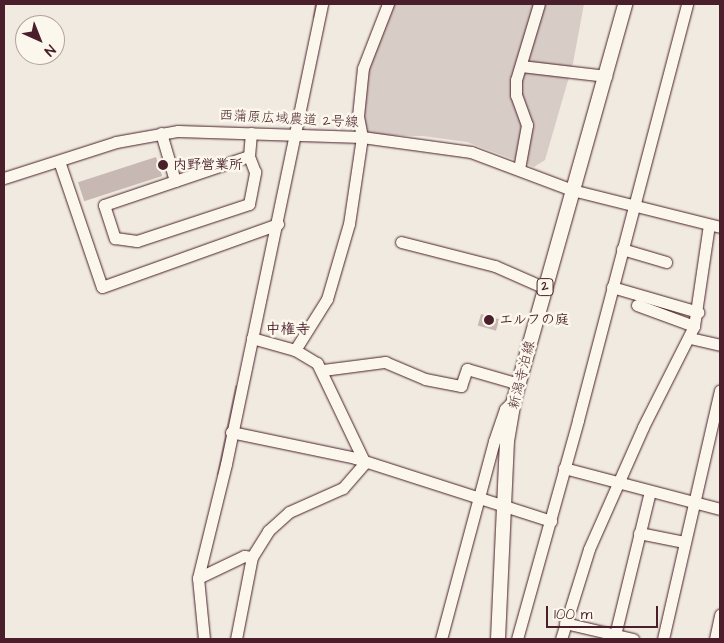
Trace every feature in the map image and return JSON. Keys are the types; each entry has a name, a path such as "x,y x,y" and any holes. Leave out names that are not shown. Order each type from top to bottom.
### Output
{"main road":[{"name":"新潟寺泊線","path":"498,639 507,441 514,400 572,190 606,76 624,4"}],"street":[{"path":"204,639 198,578 278,224 322,4"},
{"path":"295,350 326,299 349,224 362,137 358,116 362,68 388,4"},
{"path":"519,168 527,125 516,95 516,80 539,4"},
{"path":"517,639 551,521 632,206 687,4"},
{"path":"521,66 606,76"},
{"name":"西蒲原広域農道 2号線","path":"4,178 116,142 161,133 200,130 362,137 452,148 519,168 572,190 715,226"},
{"path":"249,156 104,205 115,238 137,241 249,204 255,172 249,156 251,132"},
{"path":"161,133 175,181"},
{"path":"60,161 102,287 278,224"},
{"path":"561,639 580,571 618,482 690,338 698,312 715,226"},
{"path":"401,242 495,266 545,288"},
{"path":"622,249 666,262"},
{"path":"612,286 698,312"},
{"path":"637,306 694,326"},
{"path":"252,338 295,350 317,363 323,370 331,394 365,463"},
{"path":"690,338 720,346"},
{"path":"323,370 385,362 425,379 461,386 467,369 518,384"},
{"path":"663,639 720,390"},
{"path":"441,639 494,441 506,408 514,400"},
{"path":"231,432 355,458 365,463 551,521"},
{"path":"236,639 252,557 268,531 289,512 343,488 365,463"},
{"path":"564,468 720,509"},
{"path":"614,637 650,491"},
{"path":"640,533 684,542"},
{"path":"198,578 244,556 252,557"},
{"path":"715,639 720,615"},
{"path":"565,622 614,637 633,639"}],"shaded area":[{"path":"394,4 584,4 573,63 545,160 534,167 467,142 423,136 365,135 363,75"}],"building":[{"path":"156,157 162,176 84,201 78,182"},
{"name":"エルフの庭","path":"481,314 499,319 496,331 478,326"}],"waterway":[{"path":"314,17 316,4"},
{"path":"218,474 236,387"}],"place":[{"name":"内野営業所","path":"163,165"},
{"name":"エルフの庭","path":"489,320"}],"district":[{"name":"中権寺","path":"288,330"}]}
